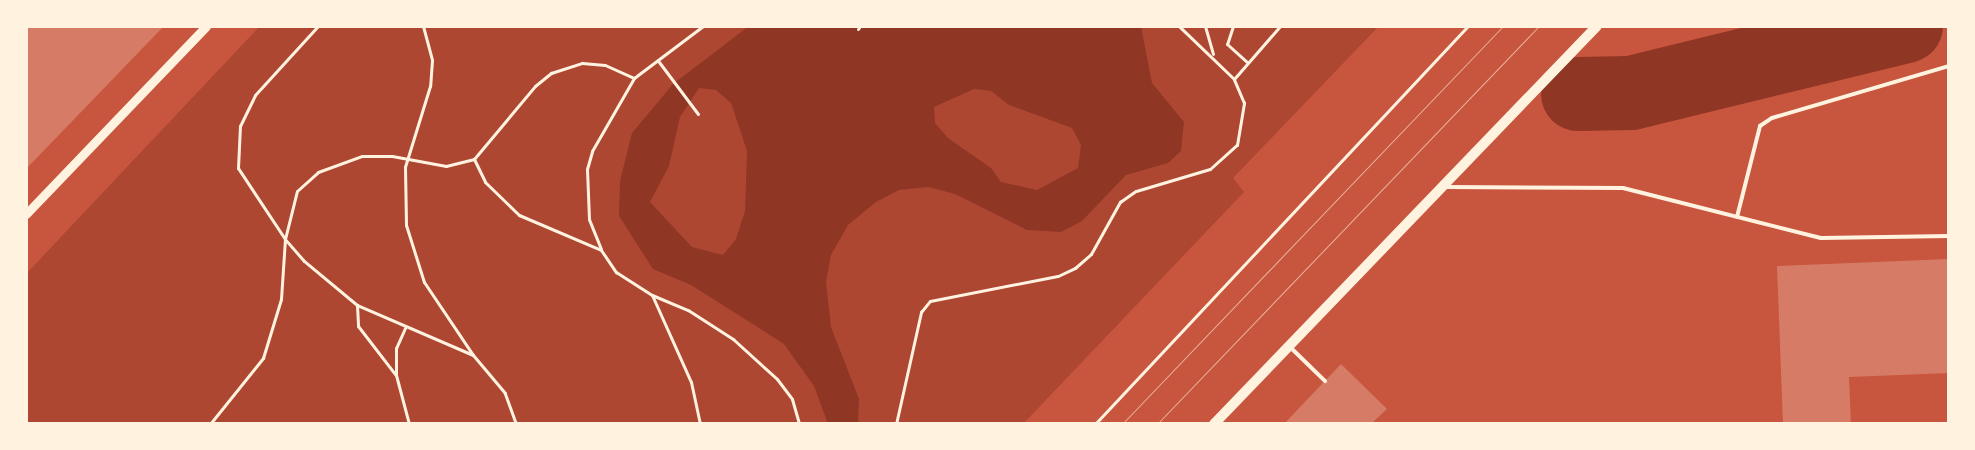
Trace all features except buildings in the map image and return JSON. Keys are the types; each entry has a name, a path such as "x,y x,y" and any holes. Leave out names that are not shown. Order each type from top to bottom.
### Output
{"main road":[{"path":"1214,424 1597,26"}],"street":[{"path":"26,214 206,26"}],"lane":[{"path":"1737,217 1760,126 1772,118 1949,66"},
{"path":"1442,187 1623,188 1737,217 1842,240 1949,236"},
{"path":"1290,347 1325,381"}],"path":[{"path":"318,26 255,95 237,136 238,168 285,239 321,278 357,304 405,328 473,355"},
{"path":"423,26 432,60 430,86 409,160 403,205 409,246 424,282 473,355 505,393 516,424"},
{"path":"703,26 659,62 634,78 592,152 587,169 588,219 601,250 616,272 652,295 688,310 733,339 777,379 792,399 799,424"},
{"path":"896,424 921,312 930,301 1058,276 1075,268 1091,254 1120,202 1136,191 1210,169 1237,144 1244,103 1234,78 1214,55 1179,26"},
{"path":"1205,26 1214,55"},
{"path":"1234,26 1228,44 1247,62"},
{"path":"1234,78 1280,26"},
{"path":"1095,424 1468,26"},
{"path":"659,62 698,114"},
{"path":"210,424 255,371 270,343 281,299 285,239 297,191 318,172 362,156 409,160 446,166 474,159 535,86 562,68 592,63 634,78"},
{"path":"474,159 485,182 519,215 601,250"},
{"path":"652,295 688,376 700,424"},
{"path":"357,304 358,326 396,375"},
{"path":"405,328 396,348 396,375 408,424"}],"shaded area":[{"path":"260,26 1379,26 1233,178 1244,192 1023,424 26,424 26,274"},
{"path":"749,26 1141,26 1152,83 1184,122 1181,151 1168,163 1126,175 1082,221 1061,232 1027,230 955,194 928,187 899,190 876,202 848,225 831,255 826,282 831,327 859,399 858,424 828,424 814,386 784,344 691,285 653,269 619,216 620,181 632,133 673,84","holes":["699,88 716,90 731,103 747,151 745,211 736,239 723,255 692,247 650,202 669,166 680,117","974,89 991,91 1009,105 1072,128 1081,145 1078,168 1037,190 1001,182 991,168 948,138 935,123 934,107"]}],"waterway":[{"path":"1578,94 1631,93 1906,26"}],"tram line":[{"path":"1122,424 1503,26"},
{"path":"1157,424 1539,26"}]}
